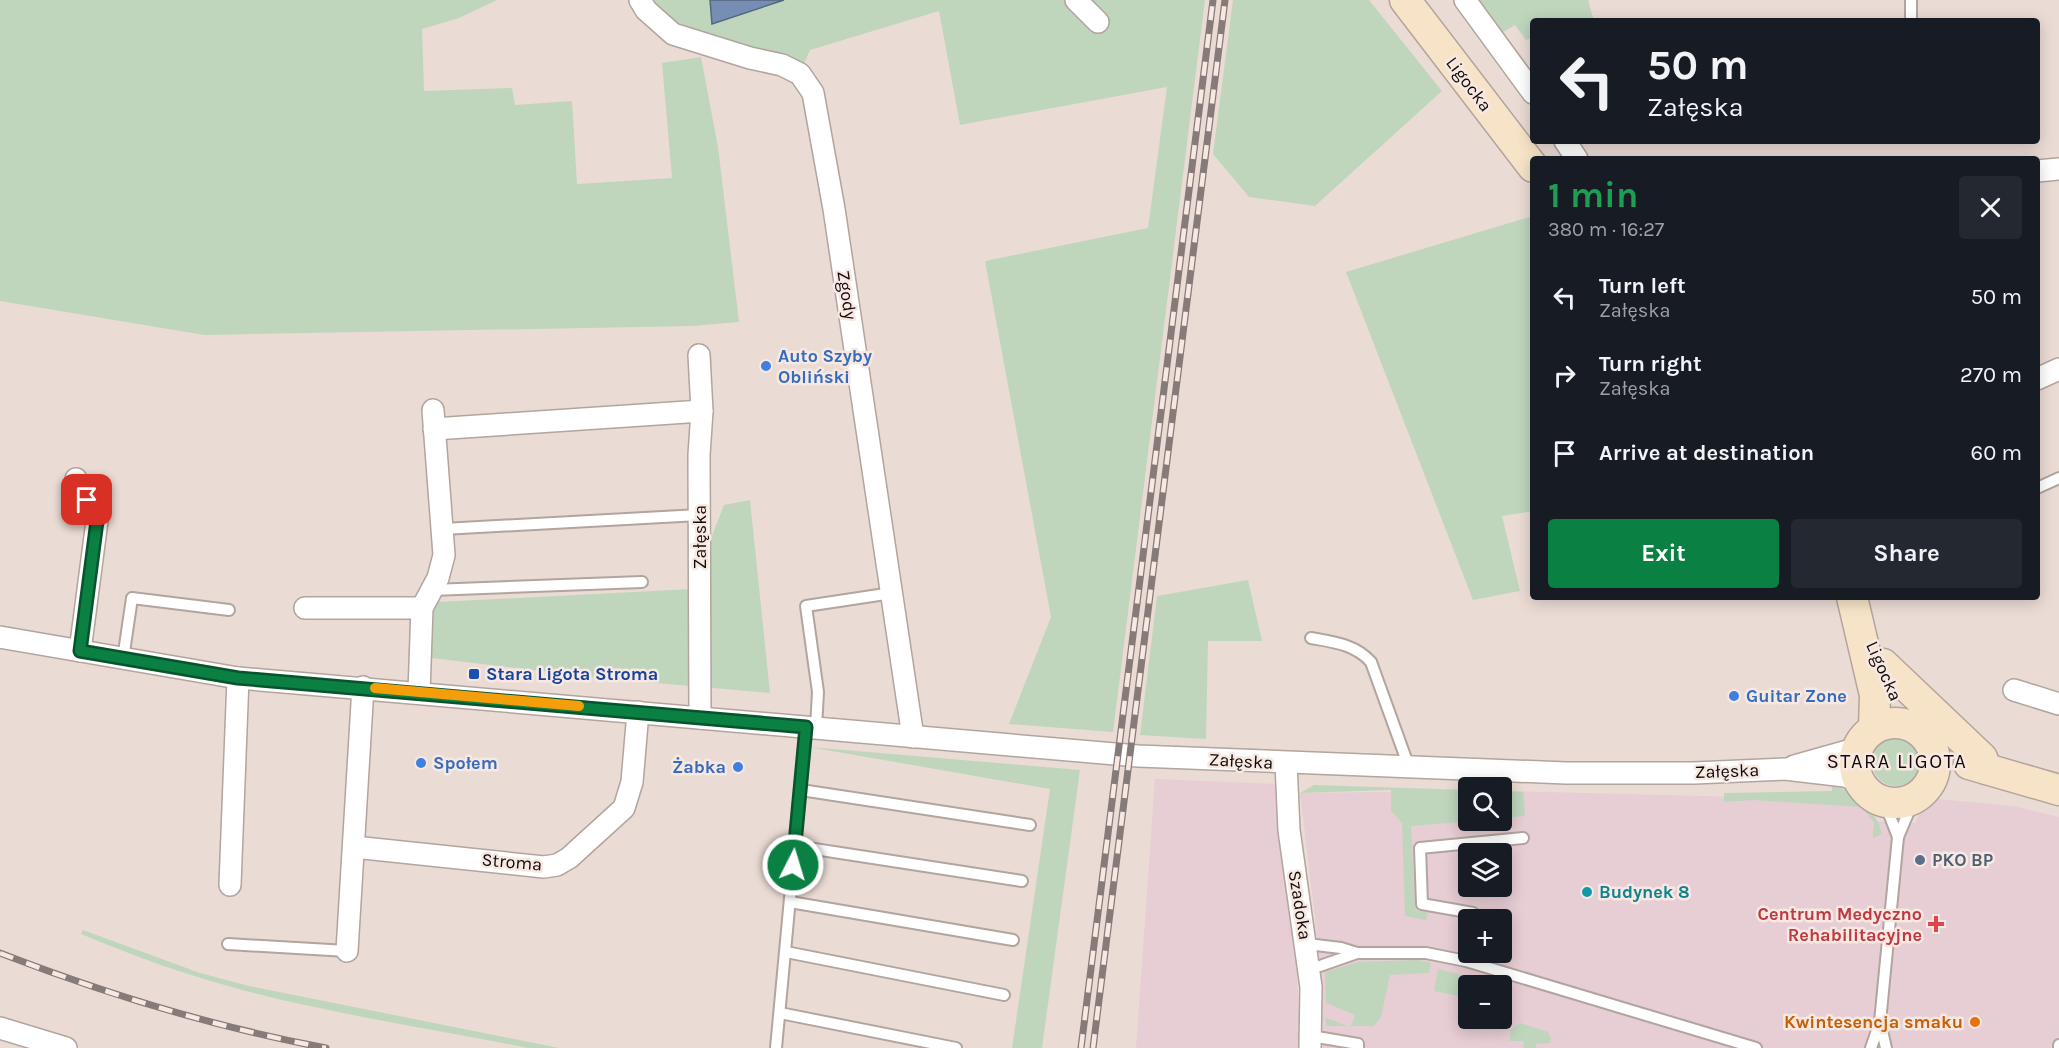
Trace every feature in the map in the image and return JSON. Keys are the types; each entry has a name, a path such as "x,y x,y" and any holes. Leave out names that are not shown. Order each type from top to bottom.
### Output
{"street":[{"name":"Zgody","path":"640,0 646,10 673,34 750,58 782,65 800,74 813,93 834,208 913,737"},
{"path":"1076,0 1098,22"},
{"name":"Ligocka","path":"1405,0 1530,163"},
{"path":"1465,0 1530,88"},
{"path":"2040,171 2059,169"},
{"name":"Załęska","path":"699,355 702,411 699,515 700,718"},
{"path":"2040,378 2059,369"},
{"path":"419,692 427,599 438,578 444,555 433,419 702,411"},
{"path":"76,479 97,521 80,651"},
{"path":"305,608 427,599"},
{"name":"Ligocka","path":"1855,608 1883,664 1905,724"},
{"name":"Ligocka","path":"1855,608 1875,695 1866,738"},
{"name":"Załęska","path":"0,637 238,678 363,687 1138,756 1566,773 1694,773 1785,769 1845,776 1860,781"},
{"path":"1883,664 1997,772"},
{"path":"230,885 238,678"},
{"path":"347,951 363,687"},
{"path":"2014,690 2059,704"},
{"name":"Stroma","path":"354,847 544,867 557,865 608,825 627,801 632,782 638,711"},
{"path":"1921,791 1935,769 1934,753 1922,732 1905,724 1886,723 1866,738 1855,762 1860,781 1870,794 1884,801 1896,803 1921,791 1997,772"},
{"name":"Załęska","path":"1785,769 1866,738"},
{"path":"1934,753 2059,790"},
{"name":"Szadoka","path":"1286,763 1289,830 1309,966 1311,1042"},
{"path":"0,1028 66,1048"}],"lane":[{"path":"1911,0 1911,18"},
{"path":"2040,487 2059,478"},
{"path":"443,529 699,515"},
{"path":"427,599 642,582"},
{"path":"776,1048 801,790 818,692 806,606 892,593"},
{"path":"123,658 132,598 229,610"},
{"path":"1311,638 1346,645 1364,653 1371,662 1409,767"},
{"path":"801,790 1030,825"},
{"path":"1871,1048 1880,1022 1898,837 1921,791"},
{"path":"1884,801 1898,837"},
{"path":"1458,910 1422,904 1420,848 1523,838"},
{"path":"795,846 1022,881"},
{"path":"790,902 1013,940"},
{"path":"228,944 347,951"},
{"path":"1307,944 1341,948 1357,953"},
{"path":"1309,966 1320,966 1357,953 1407,951 1458,960"},
{"path":"786,952 1004,995"},
{"path":"1473,963 1756,1048"},
{"path":"780,1013 956,1048"},
{"path":"1880,1022 1886,1048"},
{"path":"1311,1042 1358,1044 1358,1048"}],"shaded area":[{"path":"1155,779 1277,784 1296,934 1300,1048 1136,1048"},
{"path":"1458,791 1458,831 1512,831 1512,791 1855,800 1876,821 1915,823 1921,811 1938,799 2013,806 2059,817 2059,1048 1318,1048 1315,917 1300,793"}],"green space":[{"path":"0,0 497,0 459,18 422,29 424,91 512,88 515,105 572,101 577,184 672,178 662,63 701,57 718,147 739,322 692,326 204,335 0,301"},
{"path":"652,0 1205,0 1113,732 1009,724 1051,617 985,261 1148,228 1167,87 960,125 939,11 810,50 803,66 682,30"},
{"path":"1233,0 1369,0 1442,91 1315,206 1249,197 1213,154"},
{"path":"1476,0 1588,0 1593,18 1530,18 1530,39 1526,40 1515,25 1500,34"},
{"path":"1530,217 1530,511 1502,516 1520,591 1473,600 1346,272"},
{"path":"750,500 770,693 600,678 431,658 429,622 438,602 691,589 724,505"},
{"path":"1248,580 1262,641 1208,641 1206,739 1140,735 1157,596"},
{"path":"1891,738 1901,738 1913,745 1920,757 1920,767 1913,779 1901,786 1891,786 1876,775 1872,767 1872,757 1883,742"},
{"path":"809,747 1080,770 1042,1048 1012,1048 1050,789"},
{"path":"1314,785 1458,790 1458,822 1411,826 1415,909 1428,913 1426,920 1405,916 1402,823 1391,811 1391,790 1300,793"},
{"path":"1832,786 1849,791 1864,803 1876,818 1882,834 1873,838 1874,822 1861,807 1754,800 1724,802 1724,793 1832,791"},
{"path":"1512,791 1523,792 1525,816 1512,817"},
{"path":"83,930 200,973 249,986 559,1048 528,1048 281,1000 155,963 81,934"},
{"path":"1418,960 1431,963 1429,973 1390,975 1381,1017 1374,1026 1351,1026 1355,1015 1326,1003 1325,972 1358,962"},
{"path":"1438,969 1462,975 1458,975 1458,996 1434,991"},
{"path":"1326,1018 1348,1026 1326,1026"},
{"path":"1520,1023 1548,1032 1551,1038 1550,1043 1536,1044 1536,1048 1524,1048 1523,1041 1510,1041 1512,1029"}],"water":[{"path":"710,0 784,0 712,24"}],"railway":[{"path":"1081,1048 1213,0"},
{"path":"1093,1048 1225,0"},
{"path":"0,953 120,996 202,1020 326,1048"}],"slow traffic":[{"path":"375,688 579,706"}],"place":[{"name":"Auto Szyby Obliński","path":"766,366"},
{"name":"Stara Ligota Stroma","path":"474,674"},
{"name":"Guitar Zone","path":"1734,696"},
{"name":"Społem","path":"421,763"},
{"name":"Żabka","path":"738,767"},
{"name":"PKO BP","path":"1920,860"},
{"name":"Budynek 8","path":"1587,892"},
{"name":"Centrum Medyczno Rehabilitacyjne","path":"1936,924"},
{"name":"Kwintesencja smaku","path":"1975,1022"}],"district":[{"name":"STARA LIGOTA","path":"1897,761"}],"route":[{"path":"87,500 97,521 80,651 238,678 806,727 793,865"}]}
